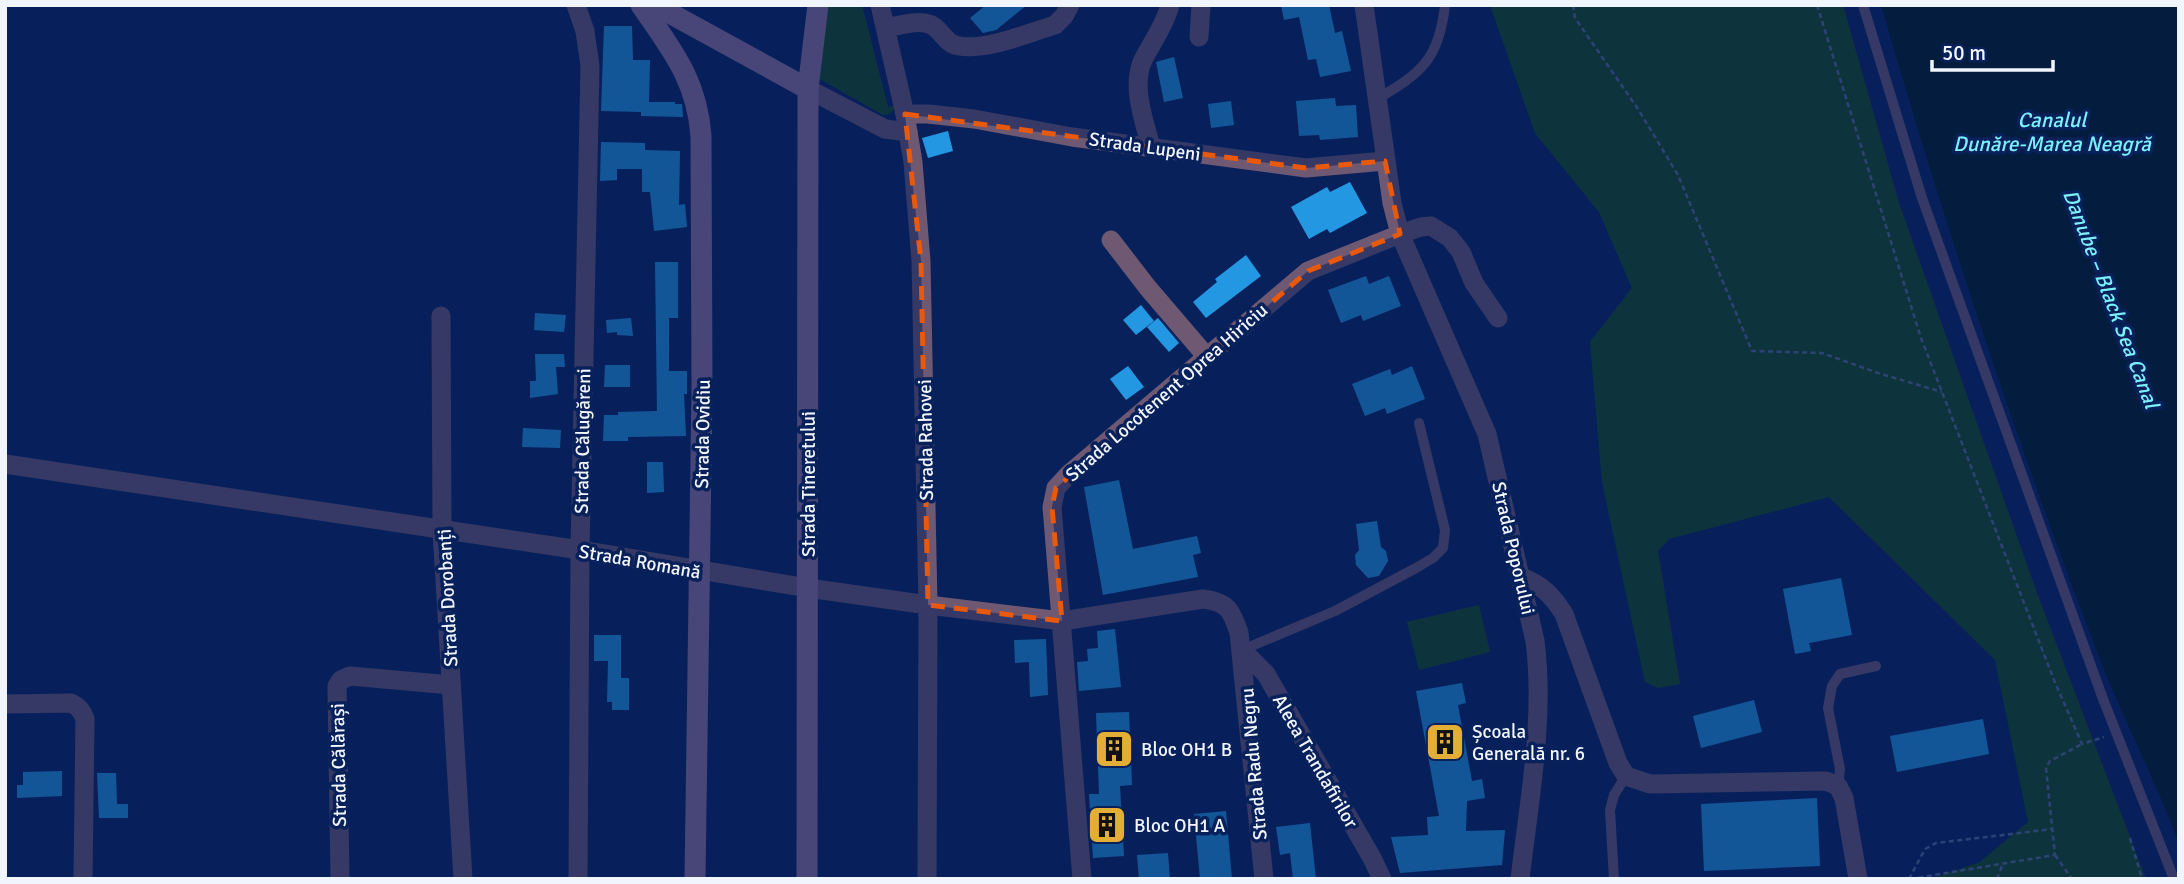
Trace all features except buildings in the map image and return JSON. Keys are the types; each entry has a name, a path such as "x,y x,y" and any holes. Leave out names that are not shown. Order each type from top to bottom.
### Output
{"main road":[{"name":"Strada Ovidiu","path":"641,5 688,77 700,119 703,246 695,879"},
{"name":"Strada Lupeni","path":"654,5 808,89"},
{"name":"Strada Tineretului","path":"807,879 808,89 818,5"}],"street":[{"name":"Strada Călugăreni","path":"576,5 585,32 590,66 580,551 578,879"},
{"name":"Strada Rahovei","path":"880,5 906,123 916,184 922,284 928,605 927,879"},
{"path":"886,28 915,22 927,23 937,28 943,38 953,45 980,47 1055,25 1070,5"},
{"path":"1151,147 1137,77 1170,5"},
{"path":"1199,37 1201,5"},
{"name":"Strada Poporului","path":"1364,5 1385,161 1400,234 1487,434 1535,641 1539,669 1539,701 1520,879"},
{"name":"Strada Lupeni","path":"808,89 885,129 906,123 955,117 1072,137 1306,168 1385,161"},
{"path":"1400,234 1431,226 1450,238 1461,252 1474,283 1498,318"},
{"name":"Strada Locotenent Oprea Hiriciu","path":"1082,879 1052,507 1056,488 1069,474 1308,271 1400,234"},
{"path":"1111,240 1207,357"},
{"name":"Strada Dorobanți","path":"441,316 442,531 463,879"},
{"name":"Strada Romană","path":"5,464 808,588 1062,621 1203,599 1216,600 1228,607 1234,618 1242,650"},
{"path":"1521,577 1540,584 1554,597 1564,614 1618,764 1626,776 1650,785 1817,781 1838,786 1844,798 1858,879"},
{"name":"Strada Radu Negru","path":"1242,650 1264,879"},
{"name":"Aleea Trandafirilor","path":"1242,650 1266,674 1382,879"},
{"name":"Strada Călărași","path":"340,879 337,686 341,680 350,676 451,685"},
{"path":"5,704 71,703 78,706 85,719 83,879"}],"lane":[{"path":"1376,99 1412,78 1425,64 1434,50 1443,23 1445,5"},
{"path":"1863,5 1922,198 2116,733 2174,879"},
{"path":"1242,650 1335,611 1416,568 1443,548 1445,530 1419,423"},
{"path":"1838,786 1840,769 1828,708 1832,686 1840,674 1876,666"},
{"path":"1614,879 1610,810 1614,795 1626,776"}],"path":[{"path":"1573,5 1576,19 1638,109 1678,175 1752,351 1822,353 1942,392"},
{"path":"1817,5 1921,338 2054,680 2082,744"},
{"path":"2072,879 2056,855 2046,768 2050,761 2082,744 2116,733"},
{"path":"1910,879 1926,849 1936,843 2053,829"},
{"path":"2130,838 2142,879"},
{"path":"1910,879 2056,855"},
{"path":"1997,879 2003,863"}],"highlighted area":[{"path":"905,114 1306,168 1385,161 1400,234 1308,271 1056,488 1052,507 1062,621 928,605 921,261"}],"green space":[{"path":"824,5 862,5 888,107 897,105 890,114 883,115 818,78"},
{"path":"1490,5 1843,5 1899,203 2037,593 2146,879 1930,879 1980,862 2028,822 1995,660 1829,497 1669,539 1658,551 1680,684 1658,688 1645,682 1602,482 1590,342 1632,288 1599,212 1535,133"},
{"path":"1479,605 1490,652 1419,670 1407,622"}],"water":[{"name":"Canalul Dunăre-Marea Neagră","path":"1881,5 2179,5 2179,844 2104,669 2064,565 1955,246"}],"place":[{"name":"Școala Generală nr. 6","path":"1445,742"},
{"name":"Bloc OH1 B","path":"1114,749"},
{"name":"Bloc OH1 A","path":"1107,825"}],"water label":[{"name":"Danube – Black Sea Canal","path":"2111,299"}]}
